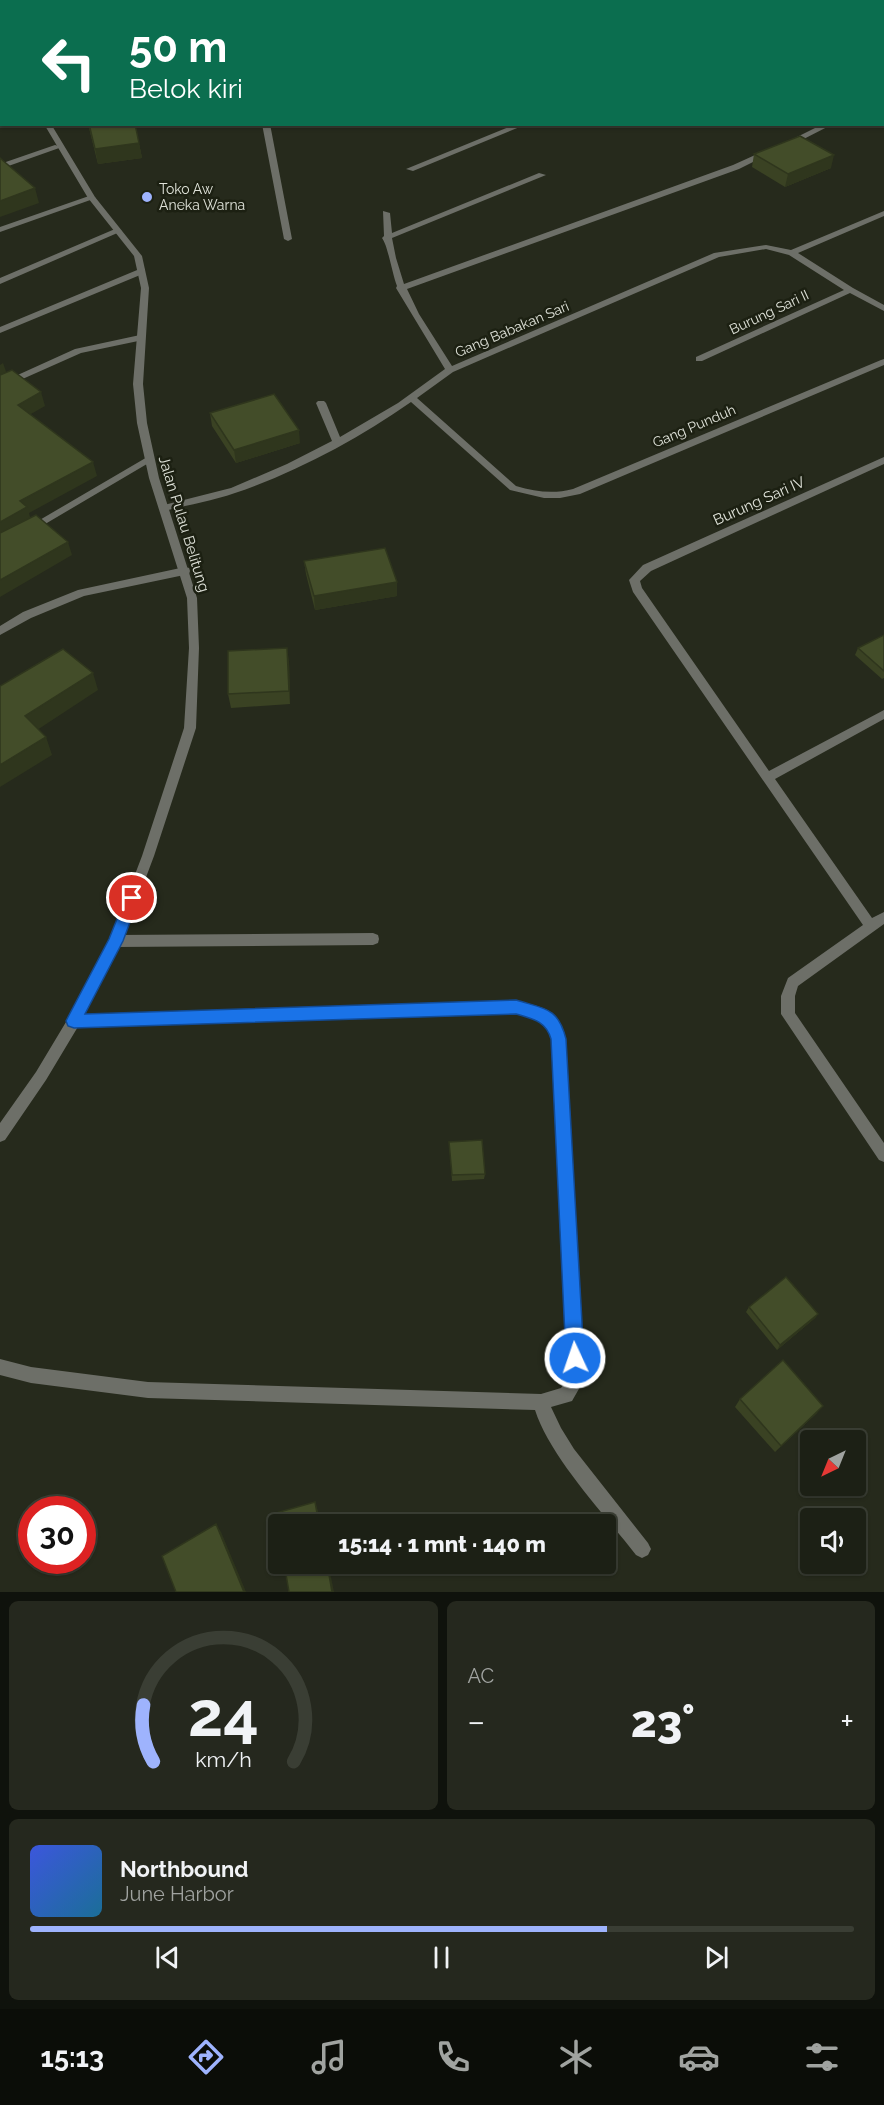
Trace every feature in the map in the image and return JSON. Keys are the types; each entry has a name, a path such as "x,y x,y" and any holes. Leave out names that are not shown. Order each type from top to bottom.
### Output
{"street":[{"name":"Jalan Pulau Belitung","path":"0,1135 41,1076 74,1021 116,941 148,856 190,728 194,628 192,598 149,459 142,423 138,384 145,288 142,271 138,256 92,198 58,147 48,126"},
{"path":"266,126 288,239"},
{"path":"410,169 519,126"},
{"path":"400,288 736,167 826,126"},
{"path":"0,168 58,147"},
{"path":"386,238 542,175"},
{"path":"0,230 92,198"},
{"path":"386,213 386,238 400,288 450,370"},
{"path":"792,252 884,213"},
{"path":"0,281 118,231"},
{"name":"Gang Babakan Sari","path":"164,508 234,490 337,441 413,399 450,370 717,255 766,247 792,252"},
{"path":"792,252 884,309"},
{"path":"0,330 142,271"},
{"name":"Burung Sari II","path":"699,359 850,290"},
{"path":"0,386 78,351 140,338"},
{"name":"Gang Punduh","path":"413,399 513,488 531,494 560,496 576,492 884,362"},
{"path":"321,404 337,441"},
{"path":"20,534 149,459"},
{"name":"Burung Sari IV","path":"768,777 637,589 634,580 647,568 884,460"},
{"path":"0,631 27,615 82,593 185,571"},
{"path":"870,925 768,777 884,714"},
{"path":"884,917 793,982 788,996 788,1014 884,1155"},
{"path":"116,941 373,939"},
{"path":"0,1367 31,1375 148,1390 541,1402 566,1395 576,1380 558,1039 555,1025 544,1015 516,1007 74,1021"},
{"path":"541,1402 542,1412 555,1434 642,1549"}],"building":[{"path":"89,126 135,126 139,143 95,149"},
{"path":"800,136 834,155 788,174 754,154"},
{"path":"0,158 35,188 0,201"},
{"path":"12,370 41,392 18,405 93,462 20,501 27,507 0,522 0,375"},
{"path":"274,394 299,430 234,450 210,413"},
{"path":"36,515 68,542 0,580 0,533"},
{"path":"385,548 397,582 314,596 304,561"},
{"path":"884,635 884,671 858,648"},
{"path":"287,648 289,691 228,694 228,651"},
{"path":"63,649 93,673 25,716 46,737 0,765 0,686"},
{"path":"482,1140 485,1174 452,1175 449,1142"},
{"path":"786,1277 818,1314 780,1345 749,1307"},
{"path":"783,1360 823,1406 781,1446 740,1399"},
{"path":"315,1502 317,1514 276,1514"},
{"path":"216,1524 244,1592 176,1592 162,1556"},
{"path":"286,1574 329,1574 332,1592 289,1592"}],"place":[{"name":"Toko Aw Aneka Warna","path":"147,197"}],"route":[{"path":"132,898 116,941 74,1021 516,1007 544,1015 555,1025 558,1039 575,1358"}]}
